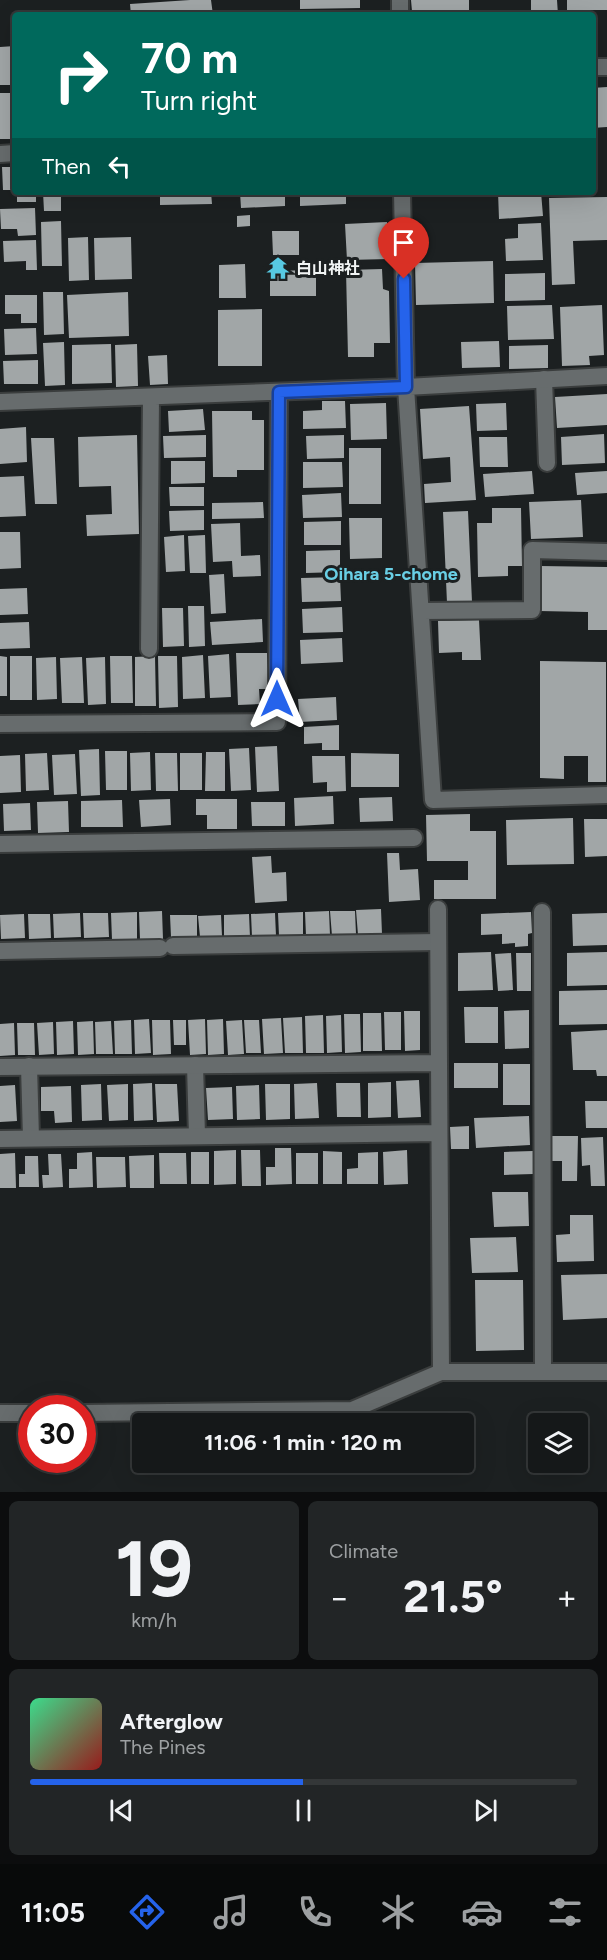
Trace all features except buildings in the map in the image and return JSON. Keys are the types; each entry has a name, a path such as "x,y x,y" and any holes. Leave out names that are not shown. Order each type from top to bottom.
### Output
{"street":[{"path":"402,195 406,387 433,800 607,795"},
{"path":"0,402 406,387 607,376"},
{"path":"544,379 547,463"},
{"path":"0,724 277,722 279,392"},
{"path":"149,649 151,397"},
{"path":"422,612 532,610 532,550 607,552"},
{"path":"0,843 414,838"},
{"path":"438,909 441,1372"},
{"path":"542,912 543,1372"},
{"path":"0,951 438,942"},
{"path":"0,1067 439,1063"},
{"path":"195,1065 197,1136"},
{"path":"29,1066 32,1138"},
{"path":"0,1138 440,1132"},
{"path":"96,1413 352,1410 441,1372 607,1372"},
{"path":"0,1413 18,1413"}],"place":[{"name":"白山神社","path":"278,268"}],"district":[{"name":"Oihara 5-chome","path":"391,574"}],"route":[{"path":"277,699 279,392 406,387 404,279"}]}
